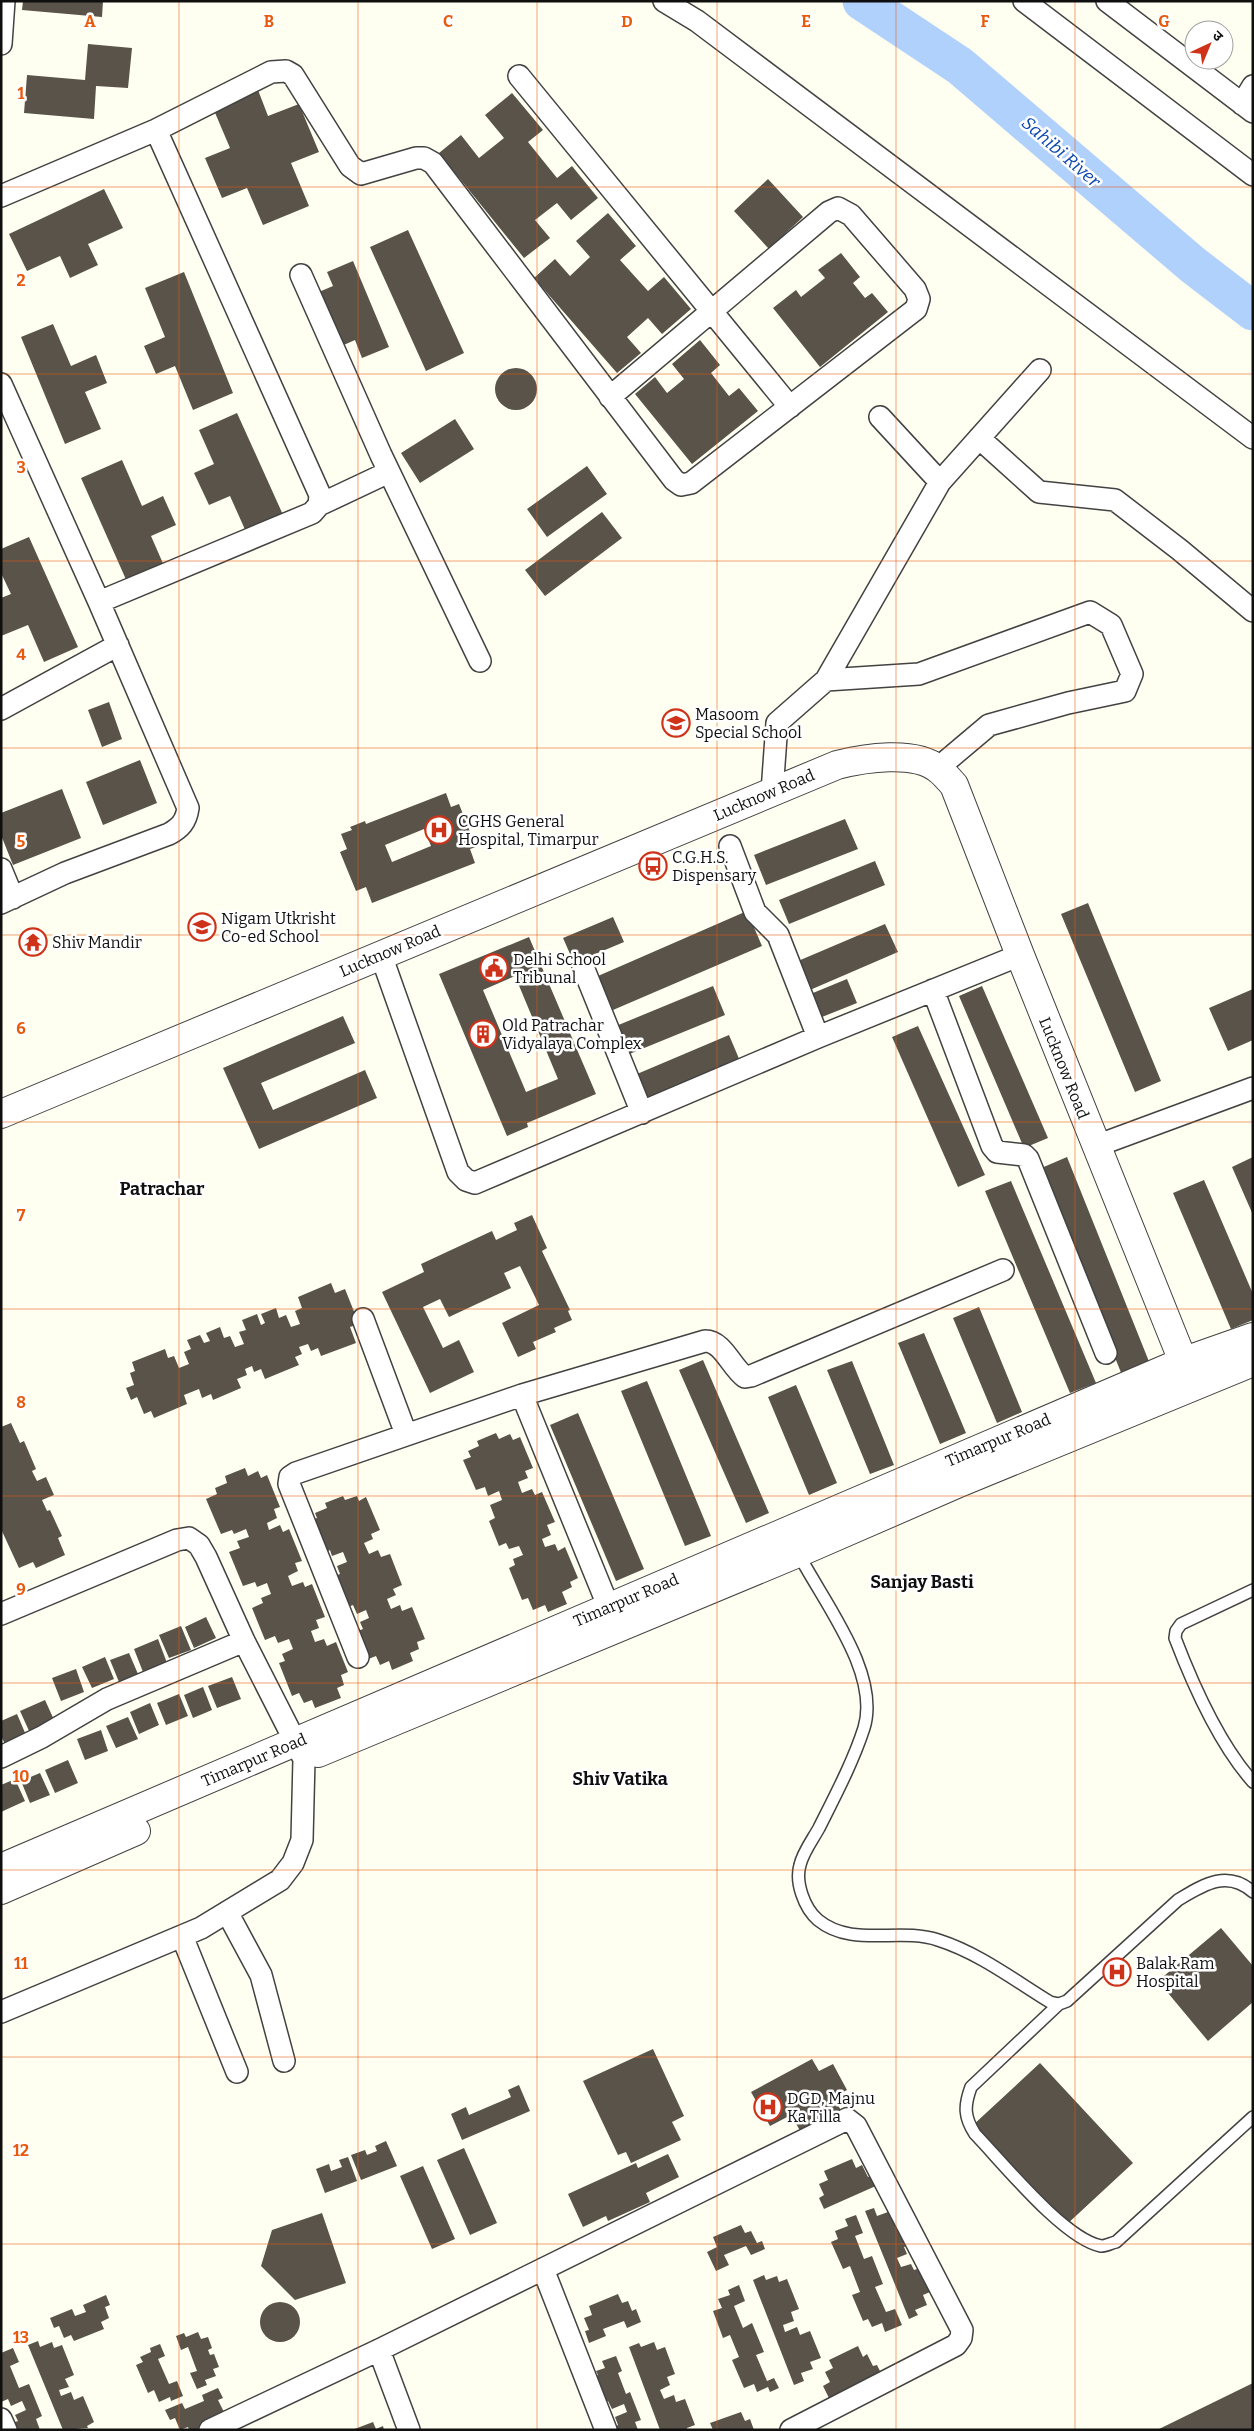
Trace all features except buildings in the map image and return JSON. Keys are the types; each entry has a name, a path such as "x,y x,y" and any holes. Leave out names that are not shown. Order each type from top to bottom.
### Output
{"street":[{"path":"1,44 4,1"},
{"path":"664,1 697,21 1253,438"},
{"path":"1024,1 1253,175"},
{"path":"1107,1 1249,101"},
{"path":"1,196 156,130 271,72 286,71 293,75 350,166 357,172 361,174 416,158 424,158 433,163 610,397 674,480 681,485 691,483 916,310 919,299 915,289 850,215 838,208 829,212 610,397"},
{"path":"519,76 790,407"},
{"path":"156,130 320,495 319,505"},
{"path":"301,276 389,472 480,661"},
{"path":"772,792 777,723 826,680 940,482 1040,370"},
{"path":"1,384 100,602 188,808 186,819 178,829 169,834 65,873 7,900 1,869"},
{"path":"880,417 940,482"},
{"path":"979,438 1039,492 1115,500 1180,550 1253,611"},
{"path":"100,602 312,513 319,505 389,472"},
{"path":"826,680 919,674 1090,612 1112,625 1132,674 1125,691 1068,703 988,724 938,768"},
{"path":"1,709 118,645"},
{"name":"Lucknow Road","path":"1,1114 837,765 865,758 919,758 938,768 954,786 1020,956 1193,1386"},
{"path":"730,846 755,912 778,935 818,1037"},
{"path":"381,955 458,1172 466,1180 475,1183 486,1180 818,1037 1020,956"},
{"path":"583,968 642,1113"},
{"path":"933,990 992,1146 997,1152 1024,1155 1028,1159 1106,1353"},
{"path":"1096,1146 1253,1088"},
{"path":"358,1657 290,1484 290,1477 296,1473 522,1395 705,1341 716,1344 739,1373 745,1377 750,1376 1003,1270"},
{"path":"363,1320 406,1434"},
{"name":"Timarpur Road","path":"1,1868 300,1751 793,1541 1182,1362 1253,1337"},
{"name":"Timarpur Road","path":"1,1890 609,1608 959,1483 1253,1362"},
{"path":"522,1395 609,1608"},
{"path":"1,1614 177,1540 189,1538 199,1545 244,1641 300,1751 302,1840 293,1863 280,1880 201,1928 1,2012"},
{"path":"1,1756 42,1737 107,1699 244,1641"},
{"path":"227,1912 262,1976 284,2061"},
{"path":"182,1936 237,2072"},
{"path":"210,2430 379,2350 842,2120 852,2122 962,2330 962,2338 956,2345 791,2430"},
{"path":"543,2269 606,2430"},
{"path":"379,2350 409,2430"},
{"path":"1,2419 6,2430"}],"lane":[{"path":"793,1541 856,1655 865,1697 864,1726 838,1790 800,1865 799,1883 806,1904 817,1919 839,1933 856,1935 892,1934 936,1939 967,1951 1050,2002 1059,2004"},
{"path":"1253,1590 1181,1624 1176,1631 1175,1638 1192,1681 1233,1756 1253,1782"},
{"path":"1253,1892 1243,1883 1227,1880 1210,1883 1178,1900 1067,2001 1059,2004 971,2087 964,2104 965,2116 975,2134 1070,2232 1090,2242 1104,2246 1116,2242 1253,2117"}],"waterway":[{"name":"Sahibi River","path":"862,1 960,66 1193,265 1253,311"}],"place":[{"name":"Masoom Special School","path":"676,723"},
{"name":"CGHS General Hospital, Timarpur","path":"439,830"},
{"name":"C.G.H.S. Dispensary","path":"653,866"},
{"name":"Nigam Utkrisht Co-ed School","path":"202,927"},
{"name":"Shiv Mandir","path":"33,942"},
{"name":"Delhi School Tribunal","path":"494,968"},
{"name":"Old Patrachar Vidyalaya Complex","path":"483,1034"},
{"name":"Balak Ram Hospital","path":"1117,1972"},
{"name":"DGD, Majnu Ka Tilla","path":"768,2107"}],"district":[{"name":"Patrachar","path":"162,1189"},
{"name":"Sanjay Basti","path":"922,1582"},
{"name":"Shiv Vatika","path":"620,1779"}]}
